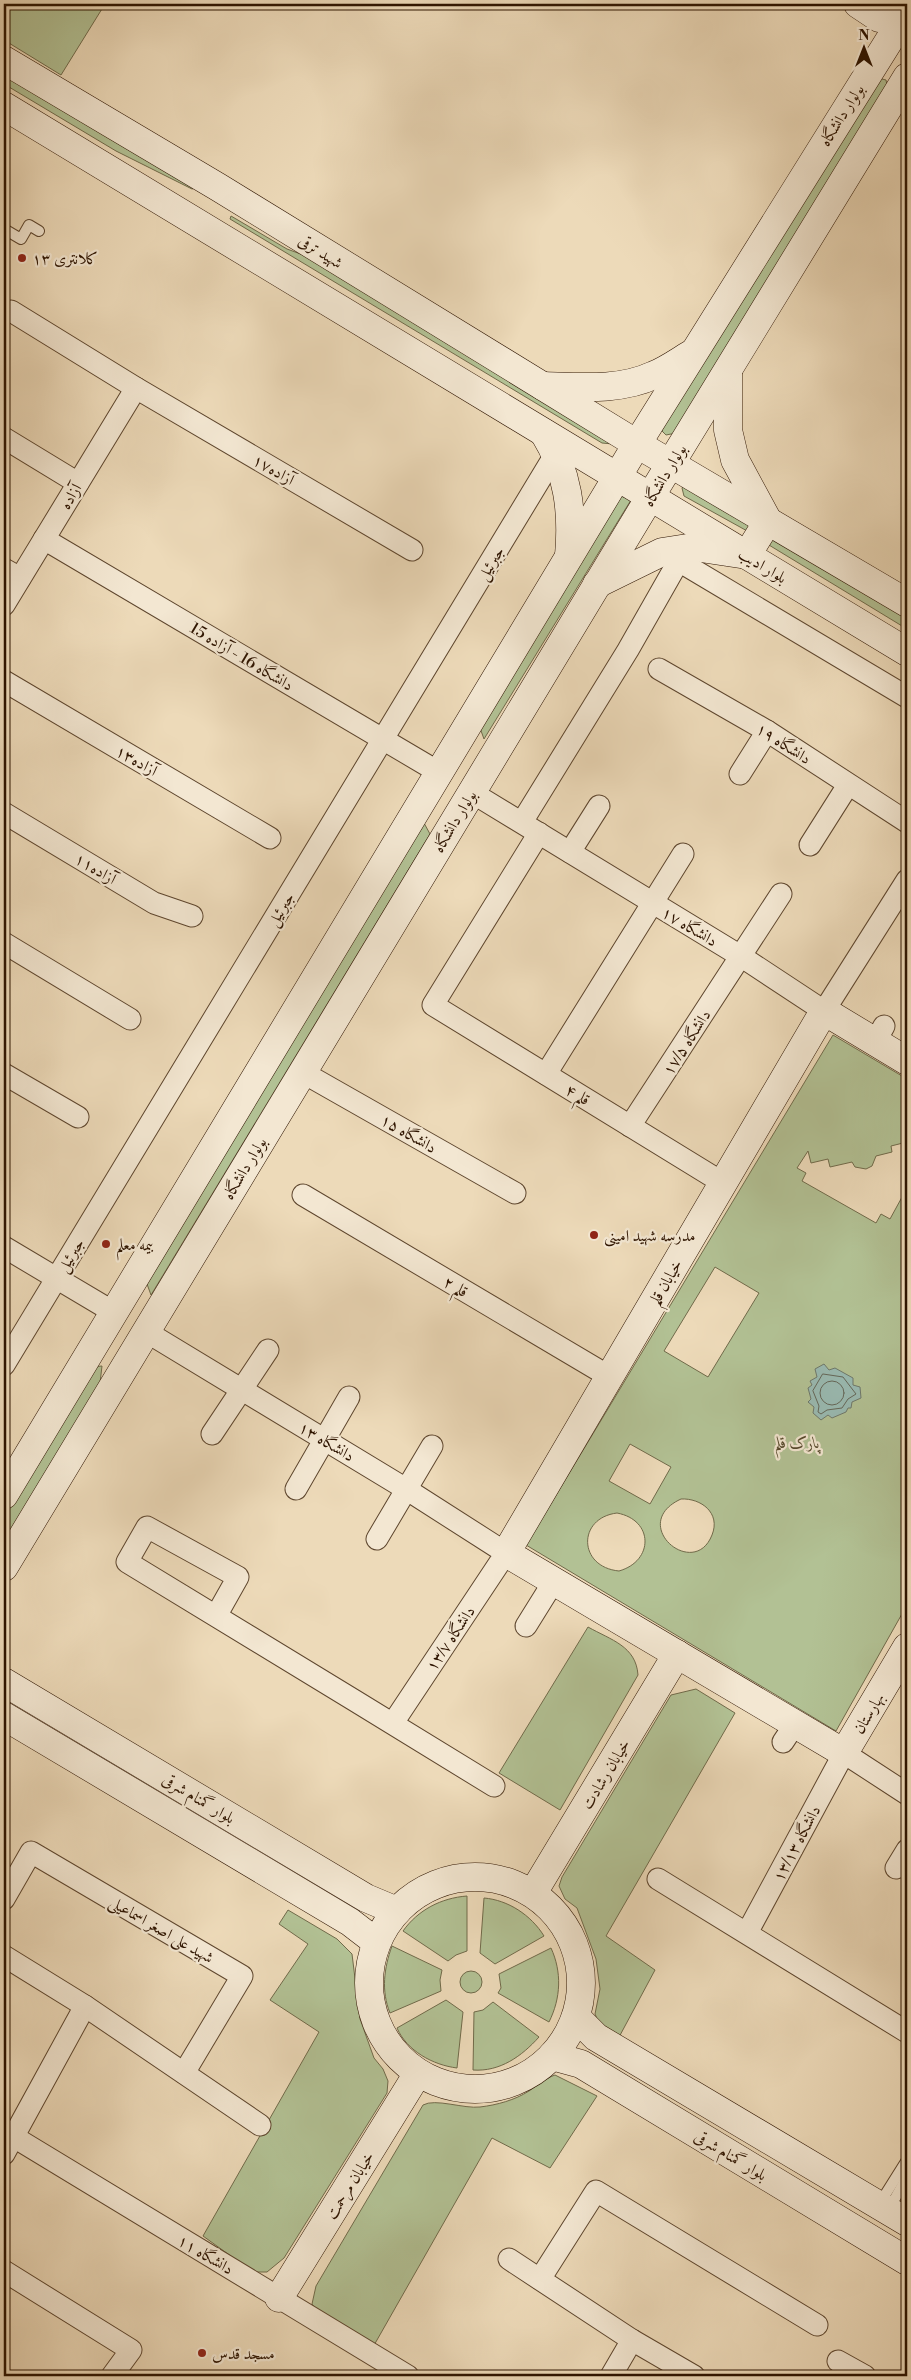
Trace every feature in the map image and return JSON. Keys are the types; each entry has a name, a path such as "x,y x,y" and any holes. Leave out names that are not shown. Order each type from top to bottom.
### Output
{"main road":[{"name":"بولوار دانشگاه","path":"4,1495 890,26"},
{"name":"شهید ترقی","path":"4,60 218,187 637,444"},
{"name":"بولوار دانشگاه","path":"4,1567 597,584 907,77"},
{"path":"4,106 197,223 550,443 618,479"},
{"path":"197,223 218,187"},
{"path":"542,386 589,388 621,384 654,376 694,352"},
{"path":"728,370 728,430 735,460 768,520"},
{"path":"550,443 565,476 570,500 571,533 569,559"},
{"path":"637,444 900,595"},
{"name":"بلوار ادیب","path":"618,479 907,652"},
{"path":"597,584 694,547 747,555 768,520"},
{"name":"دانشگاه ۱۷","path":"824,1011 880,1034 907,1061"},
{"name":"خیابان قلم","path":"506,1553 824,1011"},
{"path":"506,1553 677,1654 789,1733 844,1753"},
{"name":"بهارستان","path":"844,1753 907,1648"},
{"name":"خیابان رشادت","path":"533,1894 677,1654"},
{"name":"بلوار گمنام شرقی","path":"8,1681 366,1898 396,1911"},
{"name":"بلوار گمنام شرقی","path":"4,1716 350,1922 376,1942"},
{"path":"476,1877 506,1881 533,1894 554,1912 566,1929 580,1961 582,1989 576,2017 566,2038 552,2056 523,2078 488,2088 452,2087 418,2073 395,2054 379,2029 372,2010 369,1971 376,1942 396,1911 420,1892 446,1880 476,1877"},
{"name":"بلوار گمنام شرقی","path":"576,2017 596,2037 892,2206"},
{"name":"بلوار گمنام شرقی","path":"552,2056 581,2064 907,2261"},
{"name":"خیابان مرحمت","path":"279,2298 418,2073"},
{"path":"864,2235 892,2206"}],"street":[{"name":"آزاده۱۷","path":"11,310 136,388 412,550"},
{"name":"آزاده","path":"4,605 12,573 44,539 136,388"},
{"path":"4,438 78,483"},
{"name":"جبرئیل","path":"4,1365 383,740 550,443"},
{"name":"دانشگاه 16 - آزاده 15","path":"44,539 440,774"},
{"path":"530,828 628,650 670,557 907,697"},
{"name":"دانشگاه ۱۹","path":"660,669 767,731 907,822"},
{"name":"آزاده۱۳","path":"4,681 270,838"},
{"path":"740,774 767,731"},
{"path":"810,845 848,785"},
{"name":"دانشگاه ۱۷","path":"472,792 742,957 824,1011"},
{"path":"570,852 599,806"},
{"name":"آزاده۱۱","path":"4,813 154,903 192,916"},
{"name":"قلم ۴","path":"530,828 433,1005 723,1183"},
{"path":"546,1074 683,854"},
{"path":"824,1011 907,880"},
{"name":"دانشگاه ۱۷/۵","path":"630,1126 742,957 781,894"},
{"path":"4,943 130,1019"},
{"name":"دانشگاه ۱۵","path":"302,1072 515,1193"},
{"path":"4,1074 78,1117"},
{"name":"قلم ۲","path":"303,1195 610,1377"},
{"path":"4,1247 115,1313"},
{"name":"دانشگاه ۱۳","path":"145,1332 406,1489 506,1553"},
{"path":"212,1434 268,1350"},
{"path":"296,1489 349,1397"},
{"path":"377,1539 432,1446"},
{"path":"216,1616 238,1577 147,1527 127,1562 494,1786"},
{"name":"دانشگاه ۱۳/۷","path":"393,1723 506,1553"},
{"path":"526,1626 554,1581"},
{"path":"844,1753 907,1794"},
{"name":"دانشگاه ۱۳/۱۳","path":"747,1933 844,1753"},
{"name":"شهید علی اصغر اسماعیلی","path":"4,1899 31,1852 242,1976 184,2073"},
{"path":"658,1878 907,2032"},
{"path":"4,1956 85,2006 260,2125"},
{"path":"7,2140 85,2006"},
{"name":"دانشگاه ۱۱","path":"7,2140 279,2298 408,2376"},
{"path":"540,2280 596,2191 817,2325"},
{"path":"509,2259 632,2340 694,2376"},
{"path":"4,2271 130,2350 112,2376"},
{"path":"611,2376 632,2340"},
{"path":"838,2361 865,2376"}],"lane":[{"path":"4,230 21,240 29,225 39,231"},
{"path":"892,2206 907,2160"},
{"path":"892,2206 907,2177"}],"green space":[{"path":"4,4 105,4 61,75 4,40"},
{"path":"4,72 195,188 192,189 116,151 4,84"},
{"path":"878,78 886,80 887,85 676,433 666,435 662,431 664,425"},
{"path":"231,216 287,249 317,260 613,444 602,443 230,219"},
{"path":"684,485 755,522 749,532 684,496 682,488"},
{"path":"621,496 631,500 484,739 480,728"},
{"path":"771,531 907,613 907,629 764,542"},
{"path":"424,823 430,834 151,1295 147,1284"},
{"name":"پارک قلم","path":"833,1035 907,1079 907,1142 891,1146 892,1152 876,1156 872,1166 866,1169 855,1167 852,1162 830,1167 828,1159 811,1163 808,1151 797,1168 806,1173 802,1181 876,1223 881,1214 890,1219 907,1188 907,1605 836,1731 526,1545","holes":["715,1267 759,1293 708,1377 664,1351","630,1444 671,1467 650,1504 609,1481","681,1499 696,1501 707,1508 714,1520 714,1527 712,1535 703,1548 692,1552 680,1550 670,1544 662,1534 661,1522 666,1510","617,1513 629,1517 638,1524 643,1532 644,1550 639,1559 619,1571 606,1568 596,1561 590,1552 589,1532 604,1517"]},
{"path":"102,1366 100,1383 4,1546 4,1510 91,1367"},
{"path":"588,1627 613,1640 627,1650 633,1657 638,1675 560,1810 499,1773"},
{"path":"696,1689 735,1713 606,1936 655,1970 618,2039 599,2023 595,2014 600,1989 596,1959 577,1908 565,1899 559,1886 562,1877 671,1695"},
{"path":"467,1896 467,1951 456,1955 448,1961 403,1931 416,1917 431,1906 448,1899"},
{"path":"484,1898 510,1905 526,1915 544,1936 495,1964 480,1953"},
{"path":"288,1910 337,1939 352,1954 360,2019 374,2058 383,2069 388,2081 387,2093 284,2258 267,2272 256,2272 203,2236 319,2032 270,2000 308,1944 279,1924"},
{"path":"392,1946 442,1970 440,1980 441,1991 390,2013 385,1996 385,1980"},
{"path":"551,1948 557,1966 559,1985 556,2004 549,2022 498,1993 501,1988 499,1974"},
{"path":"471,1971 479,1974 482,1982 479,1990 471,1993 463,1990 460,1982 463,1974"},
{"path":"446,2000 463,2012 457,2068 439,2064 422,2056 407,2044 397,2028"},
{"path":"493,2002 539,2037 510,2061 492,2068 473,2070 474,2012 483,2010"},
{"path":"555,2075 597,2096 550,2168 492,2138 373,2347 321,2316 312,2304 316,2286 423,2105 442,2103 480,2107 493,2105 518,2097"}],"water":[{"path":"824,1364 829,1370 835,1368 853,1378 853,1385 860,1387 861,1398 852,1402 851,1408 848,1408 846,1412 832,1418 828,1415 821,1420 813,1413 814,1407 808,1402 811,1399 808,1388 812,1385 810,1381 817,1377 815,1369"}],"place":[{"name":"کلانتری ۱۳","path":"22,258"},
{"name":"مدرسه شهید امینی","path":"594,1235"},
{"name":"بیمه معلم","path":"106,1244"},
{"name":"مسجد قدس","path":"202,2353"}]}
